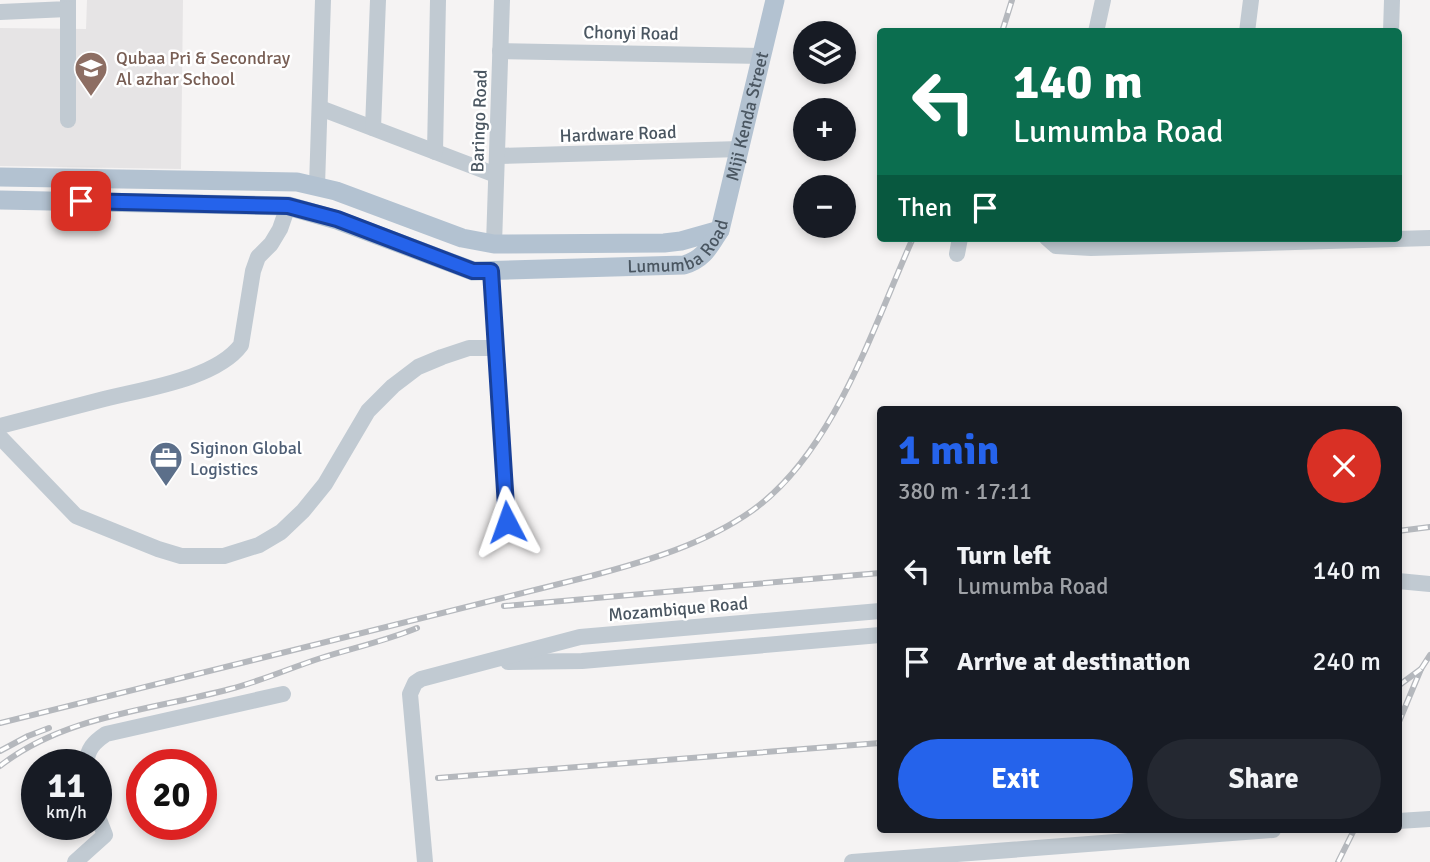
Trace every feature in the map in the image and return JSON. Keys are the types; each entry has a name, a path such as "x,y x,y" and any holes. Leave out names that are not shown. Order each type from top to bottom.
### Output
{"main road":[{"name":"Miji Kenda Street","path":"720,230 775,0"},
{"name":"Lumumba Road","path":"0,177 253,179 298,182 317,186 462,238 494,244 617,245 681,242 720,230"},
{"name":"Lumumba Road","path":"0,200 288,206 337,219 473,271 684,265 696,261 710,247 720,230"}],"street":[{"path":"317,186 323,0"},
{"path":"373,128 378,0"},
{"path":"435,152 438,0"},
{"name":"Baringo Road","path":"494,244 502,0"},
{"path":"1098,28 1103,0"},
{"path":"1248,28 1251,0"},
{"path":"1391,28 1392,0"},
{"path":"0,12 68,4 68,120"},
{"name":"Chonyi Road","path":"500,51 762,56"},
{"path":"320,108 496,175"},
{"name":"Hardware Road","path":"497,156 740,149"},
{"path":"0,426 177,380 212,368 234,355 241,345 253,271 258,257 271,244 280,229 288,206"},
{"path":"1402,239 1430,238"},
{"path":"1052,242 1056,246 1091,248 1290,242"},
{"path":"1083,242 1091,248"},
{"path":"617,245 617,267"},
{"path":"491,271 507,522"},
{"path":"0,437 76,516 181,556 225,556 259,545 281,532 303,511 325,484 368,411 393,386 418,367 442,356 470,348 496,348"},
{"path":"1402,583 1430,584"},
{"name":"Mozambique Road","path":"425,862 411,710 412,687 421,679 580,637 877,611"},
{"name":"Mozambique Road","path":"481,662 582,661 877,635"},
{"path":"90,749 93,743 106,734 283,694"},
{"path":"1402,821 1430,819"},
{"path":"852,862 1234,833"},
{"path":"75,862 99,840"}],"shaded area":[{"name":"Qubaa Pri & Secondray Al azhar School","path":"87,0 183,0 181,169 0,166 0,28 86,29"}],"railway":[{"path":"1003,28 1012,0"},
{"path":"0,723 591,576 654,557 715,533 753,510 781,485 807,456 848,386 911,242"},
{"path":"1402,530 1430,527"},
{"path":"504,606 877,573"},
{"path":"0,766 25,749 81,725 242,686 417,628"},
{"path":"1402,714 1421,669 1430,655"},
{"path":"1402,683 1421,669"},
{"path":"0,751 49,728"},
{"path":"438,778 877,743"},
{"path":"1338,862 1352,833"}],"place":[{"name":"Qubaa Pri & Secondray Al azhar School","path":"91,98"},
{"name":"Siginon Global Logistics","path":"166,488"}],"route":[{"path":"81,201 288,206 337,219 473,271 491,271 507,522"}]}
